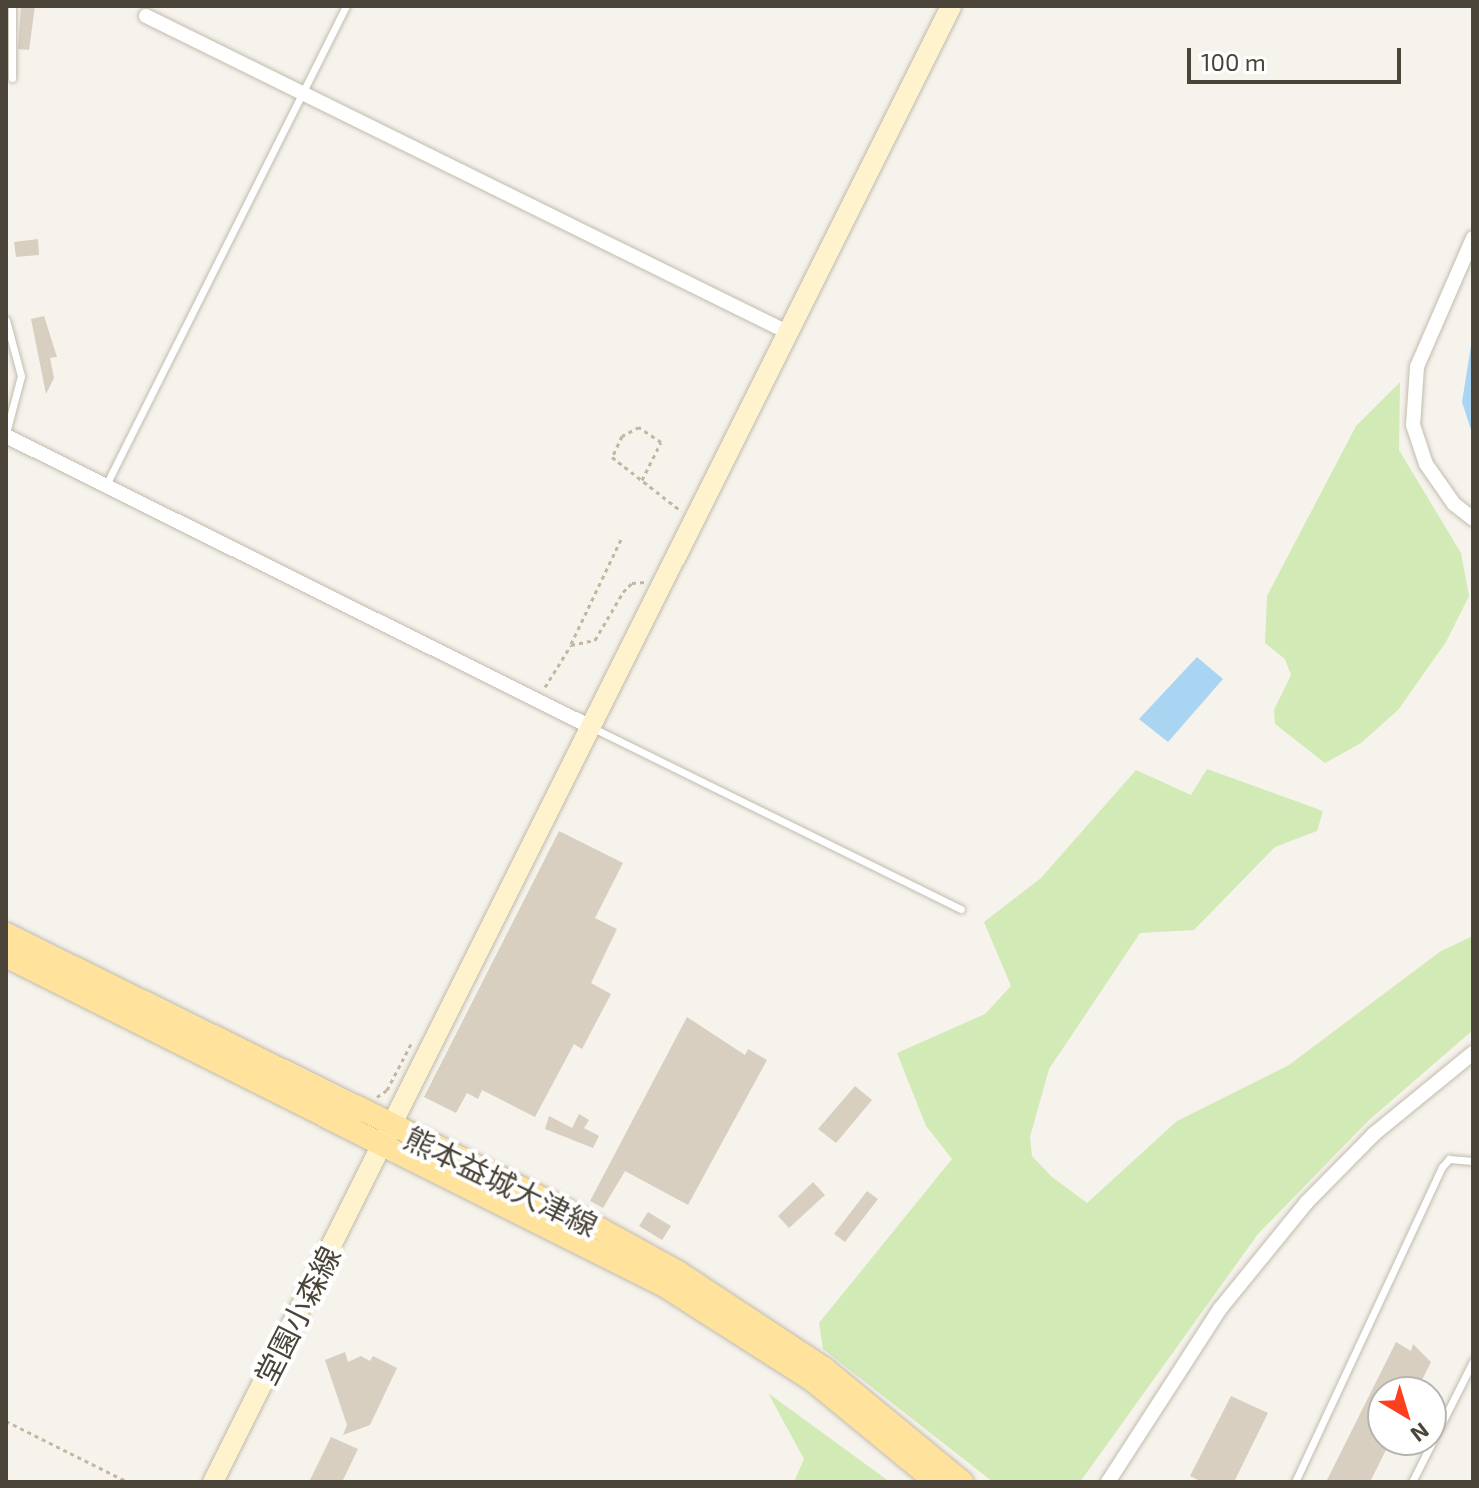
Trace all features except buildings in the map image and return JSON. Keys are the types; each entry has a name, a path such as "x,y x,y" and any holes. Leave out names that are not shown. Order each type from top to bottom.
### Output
{"main road":[{"name":"熊本益城大津線","path":"6,934 391,1127 564,1209 678,1272 825,1369 962,1482"},
{"name":"熊本益城大津線","path":"6,956 381,1148 666,1287 812,1380 936,1482"}],"street":[{"name":"堂園小森線","path":"213,1482 951,6"},
{"path":"146,16 789,333"},
{"path":"1473,238 1417,367 1413,425 1426,464 1454,504 1473,519"},
{"path":"6,434 105,487 591,727"},
{"path":"1108,1482 1220,1309 1307,1202 1374,1134 1473,1053"}],"lane":[{"path":"12,6 12,78"},
{"path":"105,487 346,6"},
{"path":"6,320 21,376 6,434"},
{"path":"591,727 961,909"},
{"path":"1295,1482 1442,1167 1449,1159 1473,1161"},
{"path":"1412,1482 1473,1361"}],"path":[{"path":"642,480 661,442 639,427 622,436 612,457 694,520"},
{"path":"534,698 571,645 621,539"},
{"path":"571,645 595,640 602,633 632,583 648,583 641,597"},
{"path":"374,1099 387,1090 415,1036"},
{"path":"6,1421 128,1482"}],"green space":[{"path":"1400,382 1399,450 1461,553 1469,596 1446,642 1398,710 1361,743 1325,763 1275,724 1274,710 1291,675 1285,659 1265,643 1267,596 1356,426"},
{"path":"1207,769 1323,811 1317,831 1275,847 1194,930 1140,933 1049,1069 1030,1137 1032,1156 1052,1177 1087,1203 1177,1121 1289,1065 1441,951 1473,936 1473,1030 1368,1121 1258,1234 1080,1482 993,1482 823,1349 819,1323 952,1159 926,1126 897,1053 985,1014 1011,986 984,922 1041,878 1136,770 1191,795"},
{"path":"768,1393 890,1482 794,1482 804,1459"}],"water":[{"path":"1473,333 1473,436 1462,402"},
{"path":"1197,657 1223,679 1168,742 1139,719"}]}
